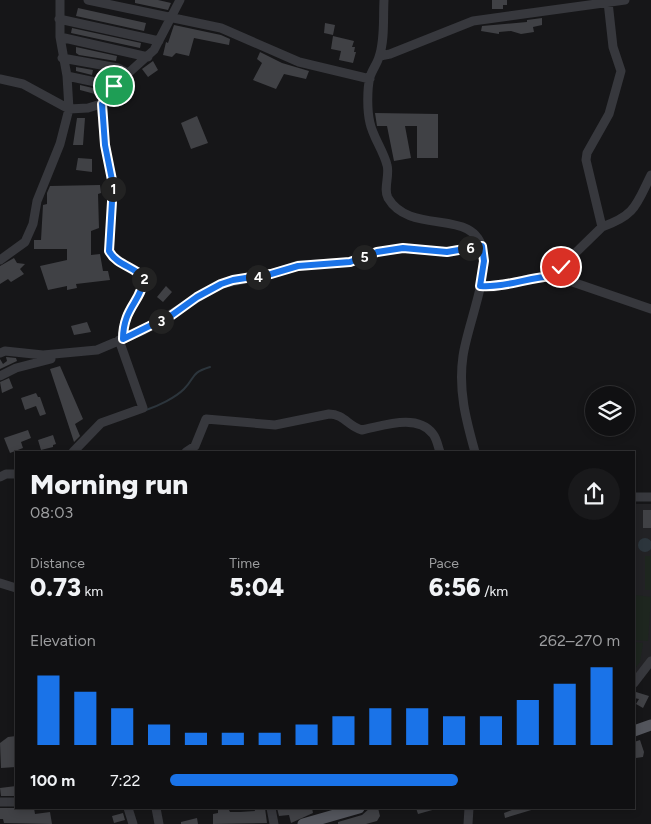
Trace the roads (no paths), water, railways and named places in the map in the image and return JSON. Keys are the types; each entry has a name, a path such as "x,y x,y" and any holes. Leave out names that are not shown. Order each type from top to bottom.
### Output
{"main road":[{"path":"635,731 651,725"},
{"path":"303,824 344,809"}],"street":[{"path":"0,260 25,242 33,224 37,200 60,144 70,109 67,76 62,58 60,37 60,0"},
{"path":"88,0 221,28 299,62 370,79"},
{"path":"74,451 101,423 143,406 121,340 125,316 141,290 144,279 141,274 113,258 109,251 113,185 105,145 102,104 114,86 148,57 159,41 180,0"},
{"path":"384,0 380,56 370,79 370,123 388,166 387,196 395,208 404,215 460,225 476,235 482,246 484,261 480,286 461,371 462,402 475,451"},
{"path":"380,56 390,54 473,21 625,0"},
{"path":"602,227 586,160 587,153 609,114 621,72 613,47 608,2"},
{"path":"59,19 159,41"},
{"path":"60,37 148,57"},
{"path":"62,58 118,68 128,73"},
{"path":"67,76 114,86"},
{"path":"0,79 23,84 70,109 88,108 102,104"},
{"path":"554,276 602,227 619,221 633,212 651,175"},
{"path":"0,376 23,366 70,354 97,350 172,315 197,297 221,284 233,280 271,274 298,266 350,262 377,252 403,248 447,252 482,246"},
{"path":"480,286 495,287 528,279 554,276 651,310"},
{"path":"0,353 5,351 43,355 70,354"},
{"path":"188,451 195,446 206,418 275,424 329,414 336,414 355,428 362,430 409,422 420,424 433,433 440,451"},
{"path":"0,478 6,474 15,474"},
{"path":"635,497 651,497"},
{"path":"635,682 651,661"},
{"path":"0,802 15,802"},
{"path":"128,809 133,824"},
{"path":"156,809 158,824"},
{"path":"271,809 274,824"},
{"path":"468,824 469,809"}],"waterway":[{"path":"146,410 176,396 188,385 196,373 210,367"}]}
